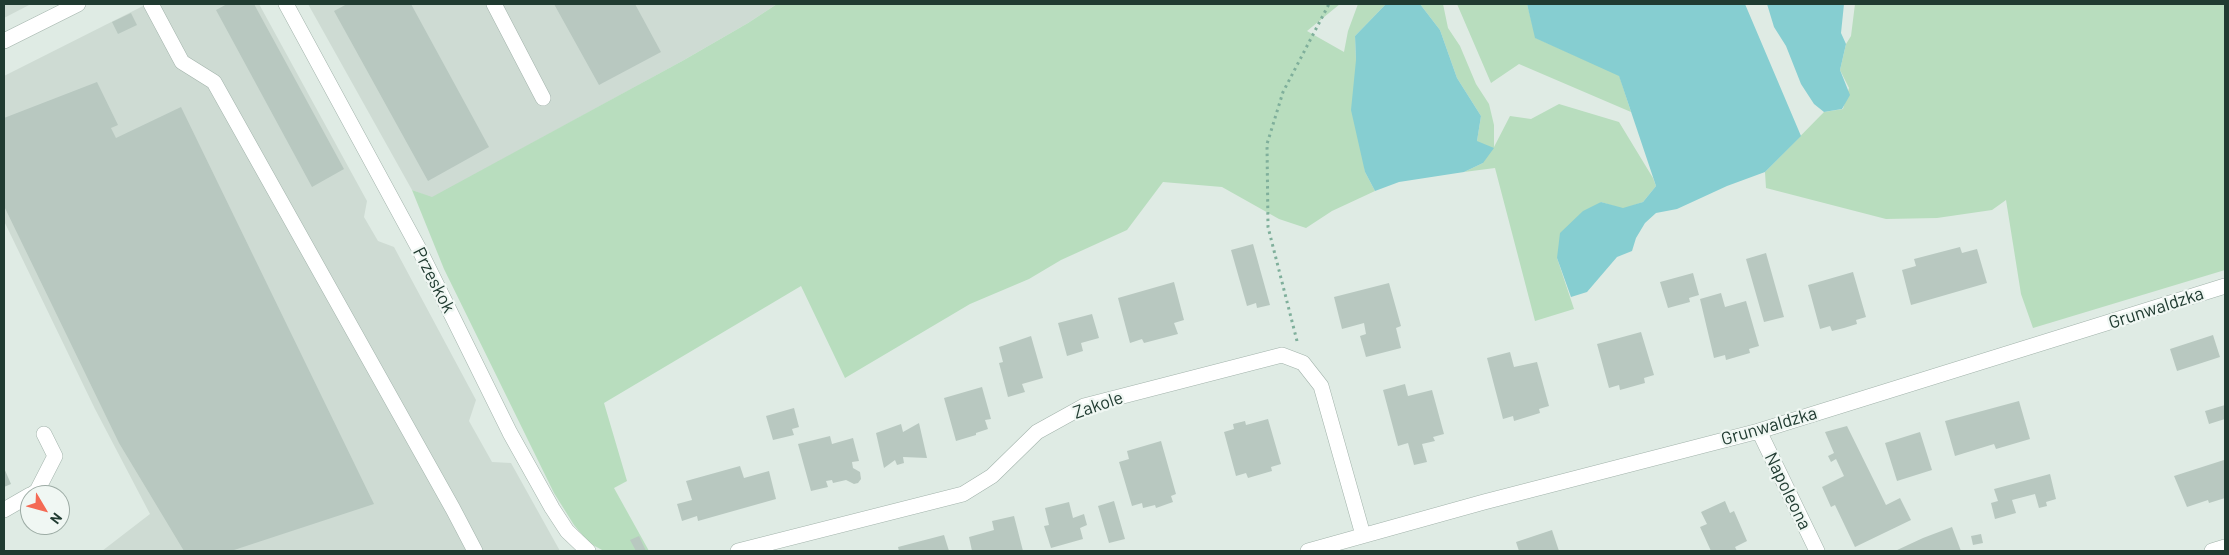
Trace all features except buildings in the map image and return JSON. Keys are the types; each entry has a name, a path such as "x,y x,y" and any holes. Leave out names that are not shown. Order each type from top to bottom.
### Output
{"street":[{"path":"4,41 78,4"},
{"path":"151,4 182,62 214,82 454,509 475,551"},
{"name":"Przeskok","path":"286,4 420,249 524,458 557,516 568,531 588,551"},
{"path":"494,4 543,98"},
{"name":"Grunwaldzka","path":"1308,551 1759,431 2225,286"},
{"name":"Zakole","path":"738,551 963,494 992,476 1037,432 1084,406 1282,355 1303,363"},
{"path":"1303,363 1321,386 1363,535"},
{"name":"Napoleona","path":"1759,431 1818,551"},
{"path":"41,485 55,456 44,434"},
{"path":"4,510 20,501"},
{"path":"2212,551 2225,547"}],"path":[{"path":"1303,363 1268,227 1267,144 1283,92 1329,4"}],"shaded area":[{"path":"4,4 31,4 4,18"},
{"path":"147,4 259,4 367,201 364,217 378,241 394,247 476,400 469,421 492,462 511,463 560,551 102,551 150,514 95,409 4,221 4,76"},
{"path":"308,4 777,4 684,60 432,198 412,190"}],"green space":[{"path":"777,4 1340,4 1307,31 1344,52 1348,31 1358,4 1391,4 1385,5 1355,36 1365,172 1375,191 1332,211 1306,228 1279,219 1222,187 1163,182 1127,230 1061,260 1029,279 970,304 845,378 801,286 604,403 627,481 614,488 649,551 604,551 589,543 574,525 554,493 444,269 412,190 432,197 684,60"},
{"path":"1420,4 1443,4 1448,28 1460,46 1476,84 1489,104 1494,125 1494,147 1510,116 1531,119 1559,104 1619,122 1653,178 1656,186 1643,202 1623,209 1601,202 1557,258 1574,309 1535,321 1495,168 1464,172 1483,163 1477,141 1481,116 1457,78 1440,30"},
{"path":"1457,4 1527,4 1536,38 1619,75 1631,112 1519,64 1491,83"},
{"path":"1855,4 2225,4 2225,270 2033,328 2021,294 2006,200 1992,210 1937,218 1886,219 1766,188 1765,172 1824,112 1843,109 1849,88 1840,70 1846,44 1851,36"}],"water":[{"path":"1420,4 1440,30 1457,78 1481,116 1477,141 1494,148 1483,163 1464,172 1399,182 1375,191 1365,172 1351,110 1356,60 1355,36 1385,5"},
{"path":"1527,4 1745,4 1801,136 1765,172 1727,186 1677,209 1656,213 1645,223 1636,238 1632,251 1617,257 1587,292 1571,297 1557,258 1560,233 1583,211 1601,202 1623,208 1643,202 1656,186 1619,76 1535,38"},
{"path":"1767,4 1844,4 1841,33 1846,44 1840,70 1850,95 1842,109 1824,112 1814,104 1801,84 1786,46 1774,27"}]}
